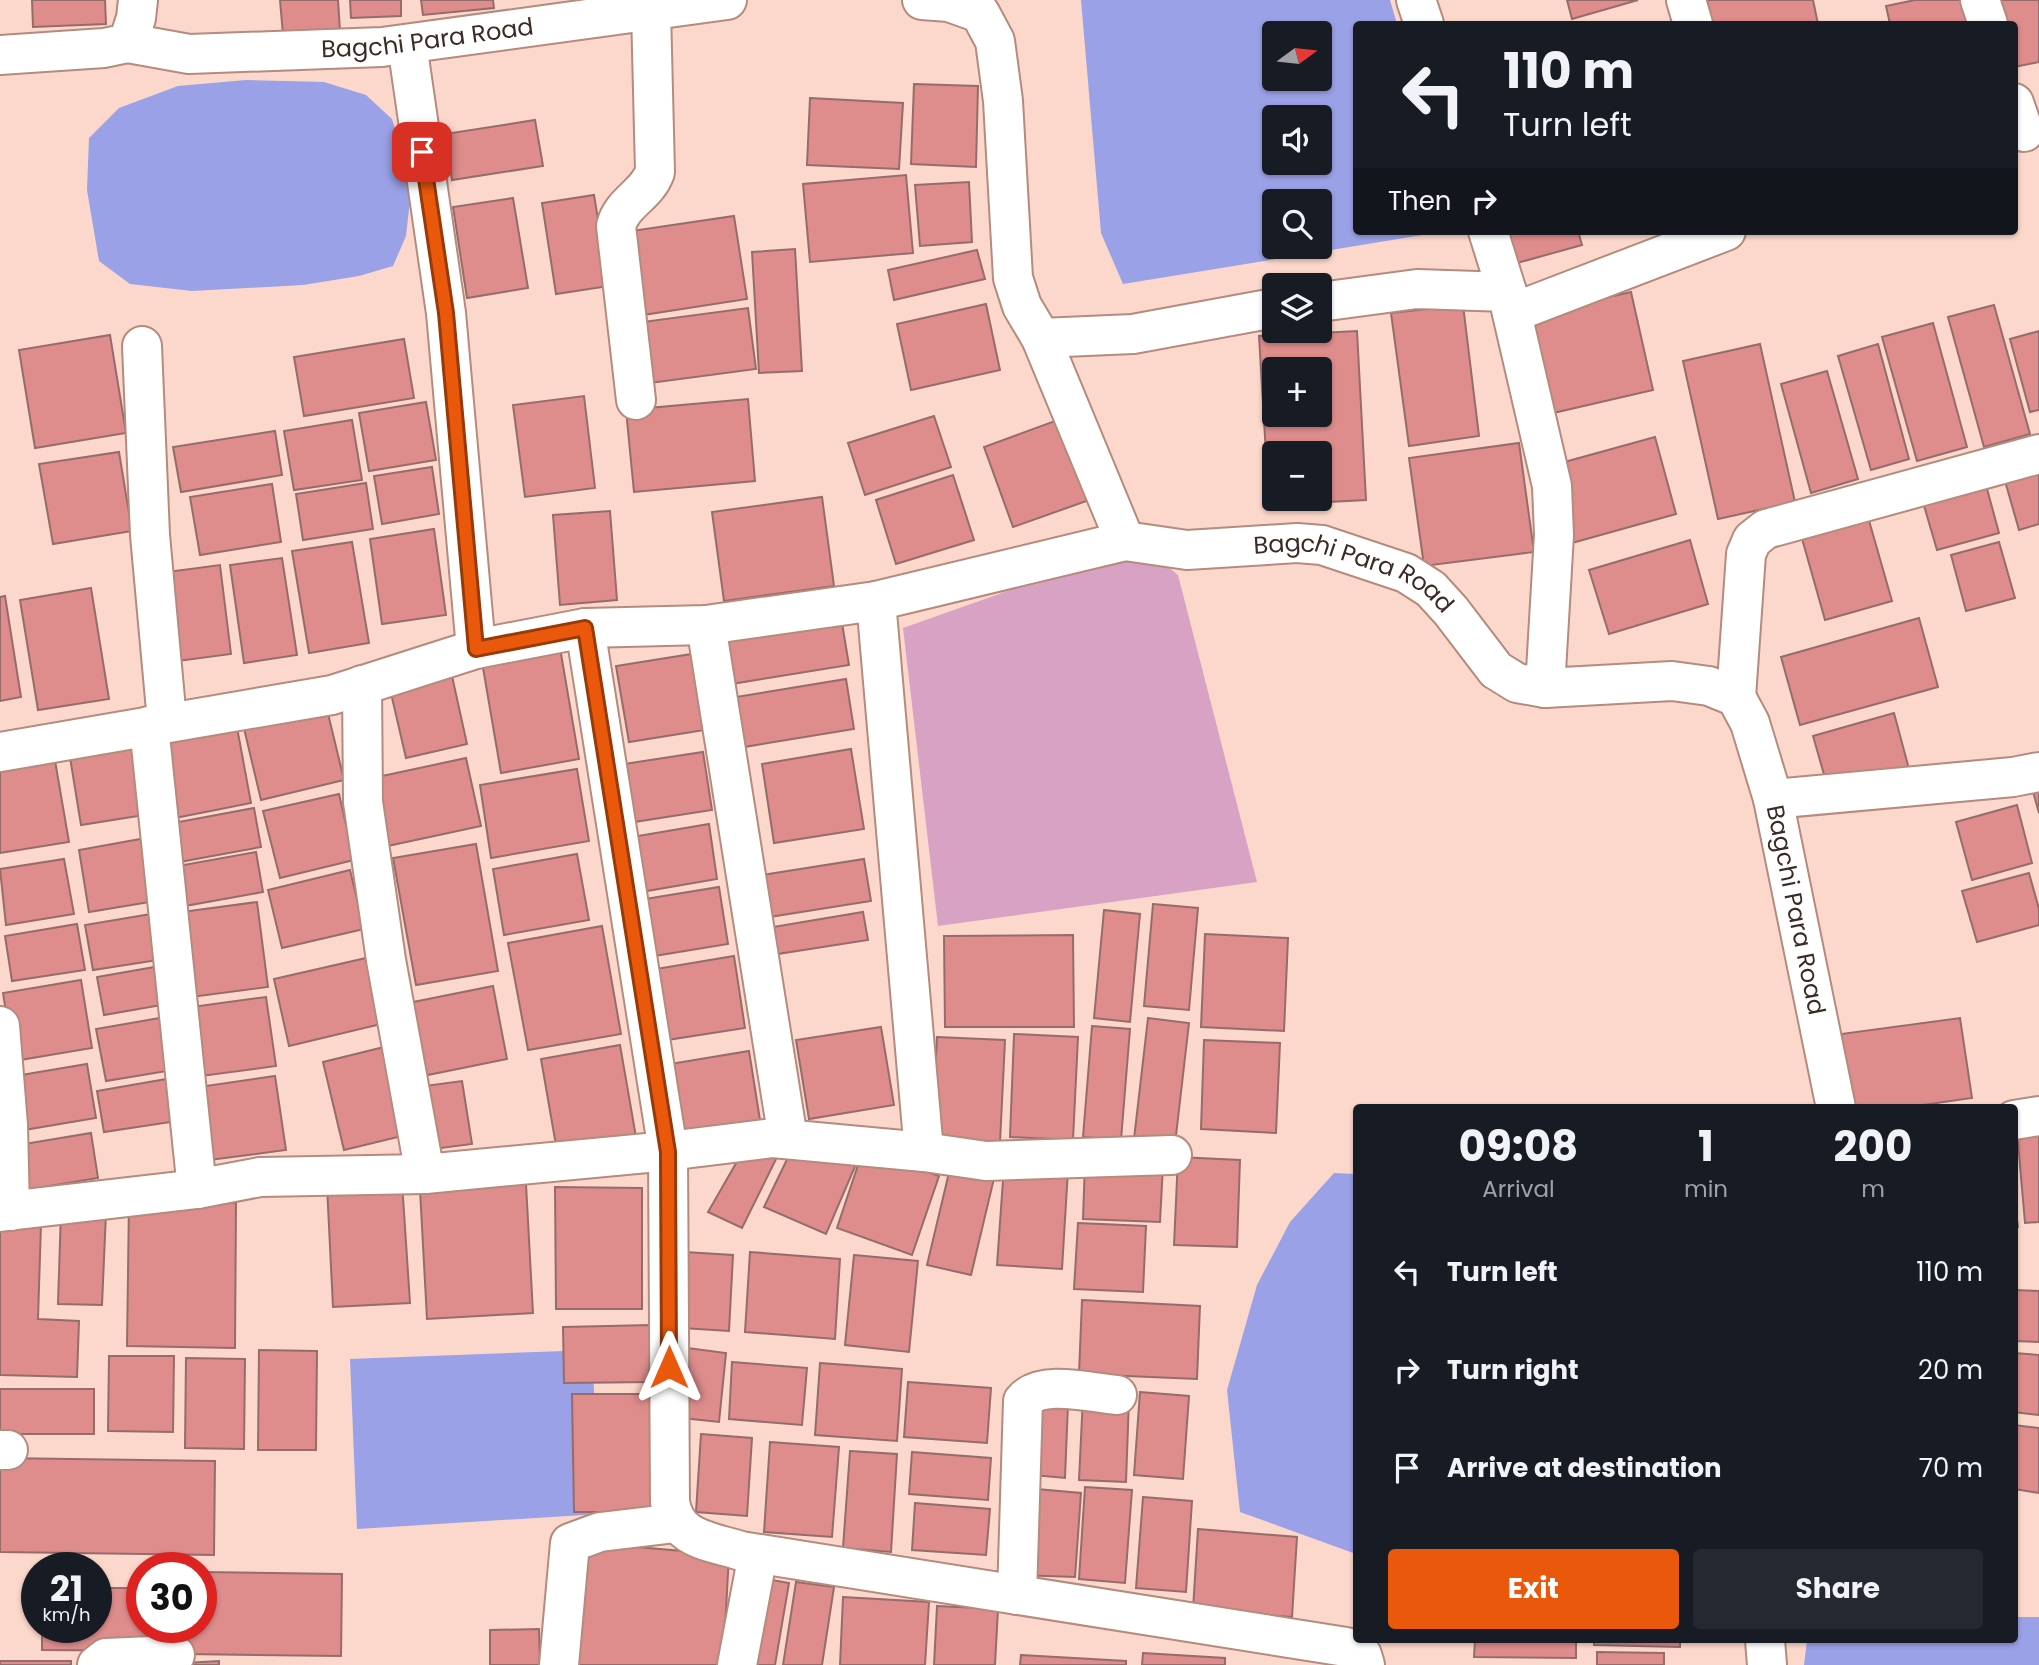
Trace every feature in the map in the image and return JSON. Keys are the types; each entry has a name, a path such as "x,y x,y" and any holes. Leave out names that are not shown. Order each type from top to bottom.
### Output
{"street":[{"path":"128,43 138,0"},
{"name":"Bagchi Para Road","path":"0,54 104,48 128,43 189,54 407,44 507,15 651,10 727,0"},
{"path":"0,752 331,695 476,649 585,628 706,625 876,601 1125,541 1041,338 1022,306 1013,278 1001,89 995,41 984,6 922,0"},
{"path":"1416,0 1423,21"},
{"path":"1686,0 1692,21"},
{"path":"1980,0 1987,21"},
{"path":"636,400 616,226 619,214 648,188 655,172 651,10"},
{"path":"407,44 446,313 476,649"},
{"path":"1489,235 1509,302 1552,486 1554,535 1545,688"},
{"path":"1332,300 1417,289 1509,302 1714,235"},
{"path":"1041,338 1133,334 1262,310"},
{"path":"142,346 158,724 197,1189"},
{"path":"1736,696 1746,554 1752,540 1766,529 2039,454"},
{"name":"Bagchi Para Road","path":"1125,541 1186,550 1297,543 1322,545 1394,569 1431,589 1496,670 1517,683 1545,688 1672,681 1709,686 1736,696 1750,723 1773,799 1835,1104"},
{"path":"876,601 924,1152"},
{"path":"706,625 788,1139"},
{"path":"585,628 668,1152 670,1502 676,1523 691,1535 758,1554 1346,1647 1362,1656 1364,1665"},
{"path":"362,685 363,802 386,960 425,1174"},
{"path":"1773,799 2013,777 2039,772"},
{"path":"0,1026 8,1125 5,1211 197,1189 260,1177 425,1174 668,1152 730,1141 788,1139 986,1161 1171,1155"},
{"path":"2018,1119 2039,1116"},
{"path":"1017,1595 1020,1411 1023,1401 1037,1391 1049,1390 1117,1395"},
{"path":"559,1665 570,1543 600,1532 676,1523"},
{"path":"737,1665 758,1554"},
{"path":"1765,1643 1767,1665"},
{"path":"97,1665 106,1658 175,1655"}],"shaded area":[{"path":"1140,544 1178,575 1257,882 938,926 903,628"}],"water":[{"path":"1081,0 1390,0 1396,21 1353,21 1353,235 1423,235 1332,250 1332,189 1262,189 1262,259 1276,259 1123,284 1101,233"},
{"path":"246,80 324,82 366,95 392,119 412,183 406,236 393,266 359,276 303,285 192,291 130,284 99,261 87,190 89,138 119,108 178,86"},
{"path":"1334,1173 1353,1174 1353,1553 1240,1512 1227,1390 1257,1285 1290,1222"},
{"path":"592,1350 600,1514 357,1529 350,1359"},
{"path":"2018,1617 2039,1617 2039,1665 1804,1665 1807,1643 2018,1643"}],"building":[{"path":"32,0 105,0 106,24 33,27"},
{"path":"280,0 338,0 340,31 283,35"},
{"path":"350,0 401,0 401,16 351,18"},
{"path":"421,0 493,0 494,8 423,15"},
{"path":"1567,0 1638,0 1572,19"},
{"path":"1707,0 1813,0 1817,21 1710,21"},
{"path":"1915,0 1967,0 1971,21 1889,21 1886,6"},
{"path":"1996,0 2039,0 2039,62 2018,66 2018,21 2000,21"},
{"path":"914,84 978,86 976,167 911,164"},
{"path":"810,98 903,103 899,169 807,165"},
{"path":"535,120 543,166 452,180 445,134"},
{"path":"906,175 913,253 810,262 803,184"},
{"path":"969,182 972,242 920,246 915,185"},
{"path":"594,195 609,286 556,294 542,203"},
{"path":"513,198 528,288 467,298 453,207"},
{"path":"734,216 747,299 630,317 618,233"},
{"path":"1502,235 1579,235 1582,245 1510,265"},
{"path":"795,249 802,371 759,373 752,252"},
{"path":"977,250 985,279 894,300 888,270"},
{"path":"1631,292 1653,390 1549,414 1527,316"},
{"path":"986,304 1000,370 911,390 897,324"},
{"path":"1463,305 1479,436 1409,446 1391,313"},
{"path":"1994,305 2030,434 1984,447 1948,317"},
{"path":"748,308 756,369 643,384 635,323"},
{"path":"1933,323 1967,447 1917,461 1882,337"},
{"path":"1357,331 1366,500 1332,502 1332,441 1265,441 1264,427 1332,427 1332,357 1262,357 1262,387 1259,336 1262,336 1262,343 1332,343 1332,332"},
{"path":"2039,331 2039,410 2030,412 2010,339"},
{"path":"110,335 126,433 35,448 19,350"},
{"path":"404,339 414,398 304,416 294,357"},
{"path":"1760,344 1795,502 1718,519 1683,361"},
{"path":"1878,344 1909,459 1871,470 1838,356"},
{"path":"1827,371 1858,479 1811,493 1781,384"},
{"path":"584,396 595,488 525,497 513,405"},
{"path":"748,399 755,481 634,492 626,410"},
{"path":"426,402 436,460 369,471 359,413"},
{"path":"934,416 951,467 865,495 848,443"},
{"path":"1066,417 1095,498 1013,527 984,447"},
{"path":"352,420 362,480 294,490 284,431"},
{"path":"275,431 282,475 181,492 173,447"},
{"path":"1655,437 1676,514 1572,543 1550,466"},
{"path":"1519,443 1534,552 1424,566 1409,458"},
{"path":"119,452 132,531 53,544 39,464"},
{"path":"432,467 439,514 382,524 374,476"},
{"path":"2039,472 2039,524 2019,530 2005,481"},
{"path":"1983,474 1999,533 1937,550 1920,492"},
{"path":"953,475 974,540 896,564 876,500"},
{"path":"366,483 373,529 303,540 296,494"},
{"path":"272,484 281,542 200,555 190,497"},
{"path":"822,497 834,586 724,601 712,512"},
{"path":"1866,510 1892,601 1825,620 1799,528"},
{"path":"610,511 617,600 560,605 553,515"},
{"path":"434,529 446,615 382,624 370,539"},
{"path":"1690,540 1708,604 1609,634 1589,570"},
{"path":"352,542 369,643 309,653 292,551"},
{"path":"1999,542 2015,598 1966,611 1951,555"},
{"path":"282,558 297,655 244,663 230,565"},
{"path":"220,565 231,654 171,662 159,573"},
{"path":"91,588 109,699 38,710 20,600"},
{"path":"5,596 21,697 0,701 0,597"},
{"path":"841,617 849,665 725,685 718,637"},
{"path":"1919,618 1938,687 1800,725 1781,657"},
{"path":"559,642 579,759 501,773 481,656"},
{"path":"698,653 711,729 629,742 616,666"},
{"path":"452,676 467,744 406,758 390,689"},
{"path":"846,679 854,729 744,747 736,697"},
{"path":"325,701 344,780 261,800 242,720"},
{"path":"1894,713 1909,769 1829,792 1813,736"},
{"path":"236,722 251,803 170,819 155,737"},
{"path":"143,733 157,813 81,825 68,745"},
{"path":"53,749 69,842 0,853 0,758"},
{"path":"851,749 864,829 774,843 762,764"},
{"path":"703,752 712,810 634,822 624,764"},
{"path":"466,758 481,826 383,847 368,779"},
{"path":"577,769 589,841 491,858 480,785"},
{"path":"2039,786 2039,813 2032,788"},
{"path":"339,794 354,860 280,878 263,811"},
{"path":"2017,805 2032,863 1972,880 1956,822"},
{"path":"254,808 261,847 174,863 168,824"},
{"path":"709,824 717,879 641,892 632,837"},
{"path":"146,838 156,901 89,912 79,850"},
{"path":"476,844 498,971 416,985 393,858"},
{"path":"256,852 263,892 185,906 178,866"},
{"path":"577,854 589,920 504,935 493,869"},
{"path":"64,859 74,914 6,925 0,869"},
{"path":"864,859 871,901 763,918 756,876"},
{"path":"350,870 364,929 282,948 268,890"},
{"path":"2029,873 2039,909 2039,925 1977,942 1962,891"},
{"path":"719,887 728,944 654,956 645,899"},
{"path":"257,902 268,987 184,998 174,913"},
{"path":"1153,904 1198,908 1189,1010 1144,1006"},
{"path":"1104,910 1140,914 1130,1022 1094,1018"},
{"path":"163,912 171,958 93,970 85,925"},
{"path":"863,912 868,940 771,955 767,928"},
{"path":"77,924 85,970 12,981 5,936"},
{"path":"602,926 621,1034 528,1050 508,943"},
{"path":"1205,934 1288,938 1284,1031 1201,1027"},
{"path":"1073,935 1074,1027 945,1027 944,936"},
{"path":"734,956 745,1028 667,1040 656,969"},
{"path":"366,958 381,1024 289,1046 274,979"},
{"path":"166,965 173,1003 104,1015 97,977"},
{"path":"81,980 92,1048 14,1061 3,993"},
{"path":"493,986 507,1059 418,1077 403,1004"},
{"path":"266,997 276,1066 194,1077 184,1008"},
{"path":"171,1016 179,1069 106,1081 96,1029"},
{"path":"1148,1018 1189,1023 1175,1144 1134,1139"},
{"path":"1960,1018 1972,1098 1930,1104 1851,1104 1841,1034"},
{"path":"1092,1026 1130,1029 1121,1140 1083,1137"},
{"path":"881,1027 894,1105 809,1119 796,1040"},
{"path":"1014,1034 1078,1037 1073,1140 1010,1137"},
{"path":"937,1037 1005,1040 1000,1143 932,1140"},
{"path":"1204,1040 1280,1043 1276,1133 1201,1129"},
{"path":"620,1045 636,1137 557,1151 541,1059"},
{"path":"384,1047 406,1135 344,1150 323,1062"},
{"path":"749,1051 760,1120 674,1134 664,1065"},
{"path":"87,1064 96,1118 24,1130 15,1076"},
{"path":"275,1076 286,1150 202,1161 192,1088"},
{"path":"178,1077 184,1120 104,1132 97,1091"},
{"path":"462,1081 472,1144 426,1150 417,1087"},
{"path":"2039,1129 2039,1222 2025,1223 2018,1131"},
{"path":"91,1133 98,1178 19,1191 12,1146"},
{"path":"794,1145 857,1162 826,1234 764,1207"},
{"path":"746,1146 779,1153 742,1228 708,1212"},
{"path":"863,1150 939,1176 912,1255 837,1228"},
{"path":"1178,1157 1240,1160 1237,1247 1174,1245"},
{"path":"952,1160 996,1170 971,1275 927,1265"},
{"path":"1085,1162 1163,1165 1160,1222 1083,1219"},
{"path":"1004,1166 1068,1170 1062,1269 997,1265"},
{"path":"402,1182 410,1303 333,1307 327,1186"},
{"path":"526,1184 533,1313 427,1319 420,1190"},
{"path":"555,1187 642,1188 642,1309 556,1309"},
{"path":"129,1201 236,1203 235,1348 127,1346"},
{"path":"61,1211 106,1213 102,1305 58,1304"},
{"path":"0,1223 41,1224 38,1319 79,1321 77,1377 0,1375"},
{"path":"1078,1223 1146,1226 1143,1292 1074,1289"},
{"path":"685,1252 733,1255 729,1331 682,1328"},
{"path":"750,1252 840,1259 835,1339 745,1332"},
{"path":"854,1255 918,1261 909,1352 845,1345"},
{"path":"2018,1290 2039,1291 2039,1342 2018,1341"},
{"path":"1082,1300 1200,1306 1197,1379 1079,1374"},
{"path":"651,1325 653,1382 564,1383 563,1327"},
{"path":"680,1347 726,1353 719,1422 673,1417"},
{"path":"259,1350 317,1351 316,1450 258,1450"},
{"path":"2018,1353 2039,1355 2039,1415 2018,1412"},
{"path":"109,1356 174,1356 173,1432 108,1431"},
{"path":"186,1358 245,1359 244,1449 185,1448"},
{"path":"732,1362 807,1368 802,1425 729,1419"},
{"path":"820,1363 902,1369 897,1441 815,1435"},
{"path":"908,1382 991,1388 987,1443 904,1437"},
{"path":"0,1389 94,1389 94,1434 0,1434"},
{"path":"1140,1392 1189,1396 1183,1479 1134,1475"},
{"path":"572,1394 654,1394 656,1512 574,1512"},
{"path":"1083,1397 1129,1399 1126,1482 1079,1480"},
{"path":"1029,1403 1068,1404 1065,1478 1023,1474"},
{"path":"2018,1425 2039,1428 2039,1493 2018,1490"},
{"path":"701,1434 752,1438 747,1516 696,1512"},
{"path":"770,1442 839,1447 832,1537 764,1532"},
{"path":"850,1451 897,1454 891,1552 843,1548"},
{"path":"912,1452 991,1458 988,1500 909,1494"},
{"path":"0,1458 215,1461 214,1552 0,1552"},
{"path":"1085,1487 1132,1490 1125,1583 1079,1579"},
{"path":"1025,1488 1081,1493 1075,1577 1019,1575"},
{"path":"1143,1497 1192,1501 1186,1592 1136,1588"},
{"path":"915,1503 990,1509 986,1555 912,1550"},
{"path":"1198,1529 1297,1537 1292,1617 1193,1609"},
{"path":"578,1542 729,1555 723,1665 565,1665"},
{"path":"217,1572 342,1574 341,1656 185,1654 185,1643 217,1643"},
{"path":"760,1578 789,1583 775,1665 745,1665"},
{"path":"796,1582 834,1587 822,1665 783,1665"},
{"path":"112,1588 126,1588 126,1643 167,1643 167,1651 42,1650 42,1643 112,1643"},
{"path":"843,1597 929,1602 925,1665 840,1665"},
{"path":"937,1606 998,1609 995,1665 934,1665"},
{"path":"539,1629 540,1665 490,1665 490,1630"},
{"path":"1475,1643 1576,1643 1576,1658 1474,1657"},
{"path":"1680,1643 1680,1647 1594,1645"},
{"path":"1597,1652 1664,1653 1664,1665 1597,1665"},
{"path":"1143,1653 1225,1658 1225,1665 1142,1665"},
{"path":"1021,1655 1126,1661 1126,1665 1020,1665"},
{"path":"0,1661 71,1661 71,1665 0,1665"},
{"path":"219,1661 219,1665 149,1665"}],"route":[{"path":"422,152 446,313 476,649 585,628 668,1152 669,1367"}]}
